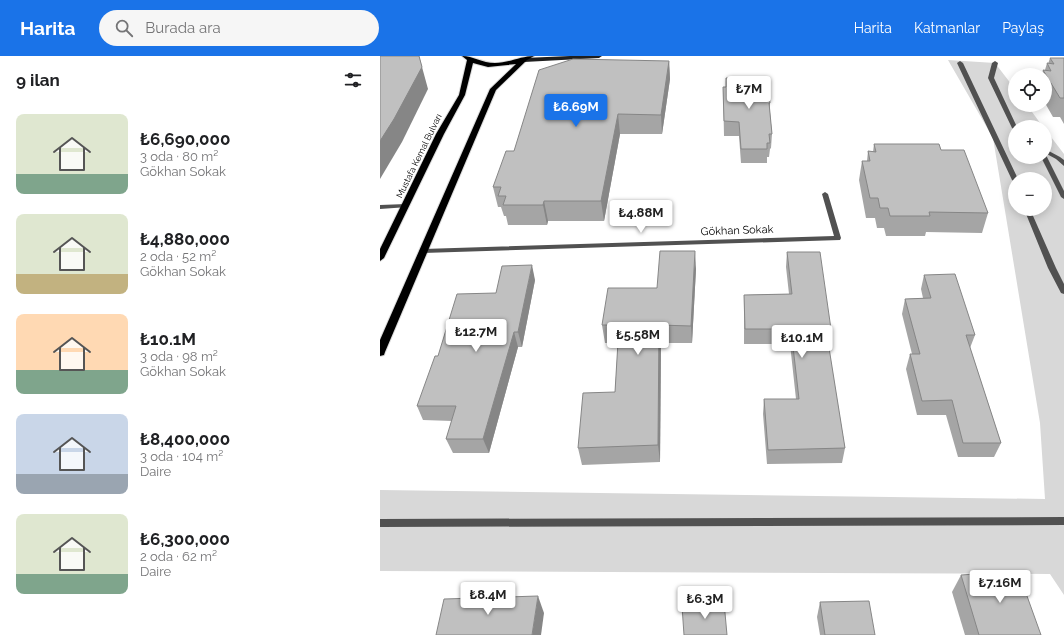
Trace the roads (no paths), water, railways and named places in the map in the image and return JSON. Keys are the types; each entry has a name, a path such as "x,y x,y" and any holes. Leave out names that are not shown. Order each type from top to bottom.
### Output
{"main road":[{"path":"467,58 478,63 501,65 527,58 599,56"},
{"name":"Mustafa Kemal Bulvarı","path":"380,258 440,134 462,95 467,58"},
{"path":"380,352 493,89 527,58"}],"street":[{"path":"960,63 1011,172"},
{"path":"995,63 991,78 1011,120"},
{"path":"1052,155 1064,164"},
{"path":"1048,164 1064,197"},
{"name":"Gökhan Sokak","path":"423,251 838,238 825,194"},
{"path":"380,207 406,206"},
{"path":"1030,216 1052,268 1064,291"},
{"path":"380,523 1064,521"}]}
